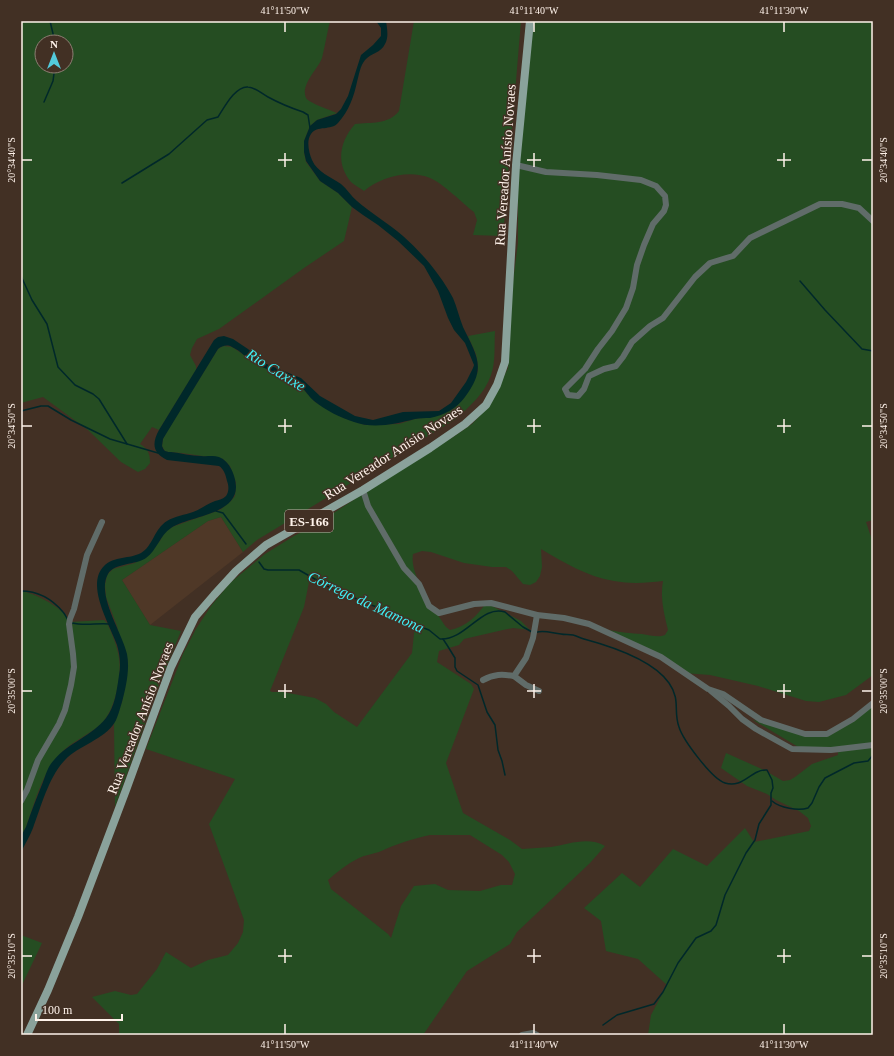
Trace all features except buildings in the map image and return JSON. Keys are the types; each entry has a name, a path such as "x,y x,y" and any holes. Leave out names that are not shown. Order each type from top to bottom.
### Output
{"main road":[{"name":"Rua Vereador Anísio Novaes","path":"27,1035 48,990 78,917 171,667 195,617 236,570 266,545 363,490 465,424 486,405 497,385 505,362 516,165 530,21"}],"street":[{"path":"516,165 546,172 597,175 641,180 656,186 665,196 666,205 664,211 653,224 644,245 637,266 633,288 626,308 612,331 598,348 585,369 566,389 568,395 578,396 584,389 589,376 604,369 616,366 632,342 650,326 663,318 695,277 710,263 732,256 750,238 820,204 842,204 859,208 873,221"},
{"path":"363,490 368,506 404,568 419,584 429,606 440,613 474,604 491,603 537,615 564,618 589,624 661,657 708,689 730,706 742,719 756,729 792,749 831,750 873,745"},
{"path":"21,801 27,790 38,760 59,724 65,710 74,668 69,624 87,555 102,522"},
{"path":"514,676 526,658 533,638 537,615"},
{"path":"483,680 492,675 501,674 514,676 526,685 539,691"},
{"path":"708,689 723,694 761,720 804,734 827,734 853,719 873,703"},
{"path":"522,1035 533,1033 537,1035"}],"shaded area":[{"path":"221,517 243,552 150,625 122,580 208,521"}],"green space":[{"path":"21,21 330,21 322,58 307,83 305,93 306,98 311,102 337,113 317,120 310,126 304,141 304,152 306,162 320,181 338,193 352,207 344,241 219,329 197,339 190,355 196,366 196,370 159,430 152,427 140,444 147,450 150,457 150,463 145,469 138,472 121,462 88,430 43,397 21,403"},
{"path":"414,21 521,21 503,236 473,235 477,220 474,212 447,189 430,178 422,175 404,174 386,178 364,191 351,182 346,175 341,160 341,152 346,138 355,124 384,121 390,119 399,111"},
{"path":"529,21 873,21 873,520 866,522 873,543 873,675 846,695 819,702 806,701 758,686 710,675 684,673 610,630 657,636 665,635 668,630 662,599 663,581 632,583 604,579 576,568 541,549 542,567 540,576 536,582 530,585 523,584 512,571 506,567 492,567 464,563 431,552 422,551 413,554 415,572 419,582 446,627 450,630 466,624 486,603 521,621 530,630 513,628 464,639 459,645 439,651 437,662 471,684 474,689 446,763 463,813 510,840 522,849 551,847 585,841 599,843 605,846 590,863 517,932 510,944 467,971 423,1035 119,1035 119,1024 92,997 115,991 131,995 137,994 157,969 166,952 191,968 208,960 228,955 238,943 243,932 244,920 209,824 235,779 146,749 183,654 196,629 211,606 230,583 265,554 323,520 416,459 453,437 472,424 489,406 508,368 510,305 518,243 518,167","holes":["310,577 415,624 412,653 357,727 334,712 326,704 315,698 270,691 304,607","430,835 470,835 502,855 509,862 515,874 512,885 501,885 480,891 448,890 435,884 414,886 401,906 391,938 388,934 331,889 328,880 342,868 355,860 404,842"]},
{"path":"495,331 494,364 488,382 476,399 456,419 257,540 243,552 221,517 208,521 122,580 150,625 181,631 158,687 115,807 114,723 122,702 127,675 117,626 106,597 105,585 107,575 113,569 135,563 160,541 164,533 172,527 220,510 235,496 236,483 230,466 223,459 168,452 165,451 162,446 163,439 167,431 218,349 223,346 232,347 257,364 301,387 315,402 344,418 365,425 399,424 415,419 441,415 453,409 470,389 478,371 476,354 468,336"},
{"path":"21,591 32,594 50,603 65,614 70,622 104,620 107,623 116,644 120,665 114,702 106,718 96,728 65,749 54,761 44,778 26,827 21,836"},
{"path":"873,704 873,1035 648,1035 651,1015 667,985 638,959 606,951 601,921 584,908 622,873 640,887 673,849 707,866 745,828 754,842 809,831 811,826 808,818 799,811 767,794 747,786 721,768 726,753 764,770 783,781 790,780 812,764 838,755 838,749 800,748 753,720 810,734 821,733 843,726"},
{"path":"21,935 42,943 21,987"}],"water":[{"name":"Rio Caxixe","path":"376,21 386,21 387,35 385,44 381,49 363,62 353,98 342,118 332,127 314,131 309,137 308,147 312,160 317,168 341,184 357,201 403,236 424,257 437,273 453,298 463,327 476,354 478,370 476,378 465,397 454,408 445,413 430,418 392,424 369,425 349,420 328,411 314,401 296,383 286,377 268,370 232,347 225,346 218,349 163,439 162,446 165,451 168,452 194,456 217,456 223,459 232,470 235,479 236,487 234,496 228,504 220,509 171,528 146,558 115,568 108,574 105,583 107,603 124,645 128,660 126,684 119,712 115,722 105,733 77,750 65,760 54,774 42,801 32,831 21,852 21,836 26,827 50,765 66,749 94,730 106,718 112,709 120,672 120,664 117,645 98,594 97,584 99,574 108,563 117,559 137,555 145,550 159,528 170,519 193,512 212,502 222,499 228,493 228,485 225,475 219,466 167,460 158,454 154,443 159,430 214,340 218,337 224,336 233,339 248,349 264,363 301,378 320,396 355,416 373,420 403,412 439,411 451,403 466,382 473,368 474,365 465,343 454,330 438,291 424,266 398,241 352,207 338,193 320,181 306,161 304,141 310,126 317,120 336,114 341,109 348,96 361,55 381,36 381,28"}],"waterway":[{"path":"50,21 53,34"},
{"path":"44,102 53,81 54,74"},
{"path":"122,183 169,154 207,120 218,117 230,98 243,88 253,88 276,101 303,112 308,115 310,128"},
{"path":"21,276 32,300 47,324 58,367 75,385 93,394 99,399 127,444"},
{"path":"800,281 862,349 873,351"},
{"path":"21,411 41,406 48,406 71,420 110,439 158,453"},
{"name":"Córrego da Mamona","path":"216,511 223,513 246,544"},
{"name":"Córrego da Mamona","path":"259,562 264,569 268,570 299,570 336,591 389,611 429,630 440,639 449,638 489,613 497,611 505,612 523,627 532,632"},
{"path":"21,591 33,592 54,603 63,612 68,620"},
{"path":"72,623 109,624"},
{"name":"Córrego da Mamona","path":"537,632 546,631 574,635 618,650 653,667 662,675 673,689 676,700 677,721 686,741 706,767 719,780 725,783 737,783 756,772 767,770 772,780 773,788 771,793 771,805 759,824 755,840 746,853 725,895 716,925 711,931 696,938 678,963 663,992 654,1004 617,1015 603,1025"},
{"path":"443,639 455,658 455,667 457,671 478,685 487,712 495,725 498,750 505,775"},
{"name":"Córrego da Mamona","path":"772,801 789,808 808,808 825,778 854,763 868,761 873,755"}]}
